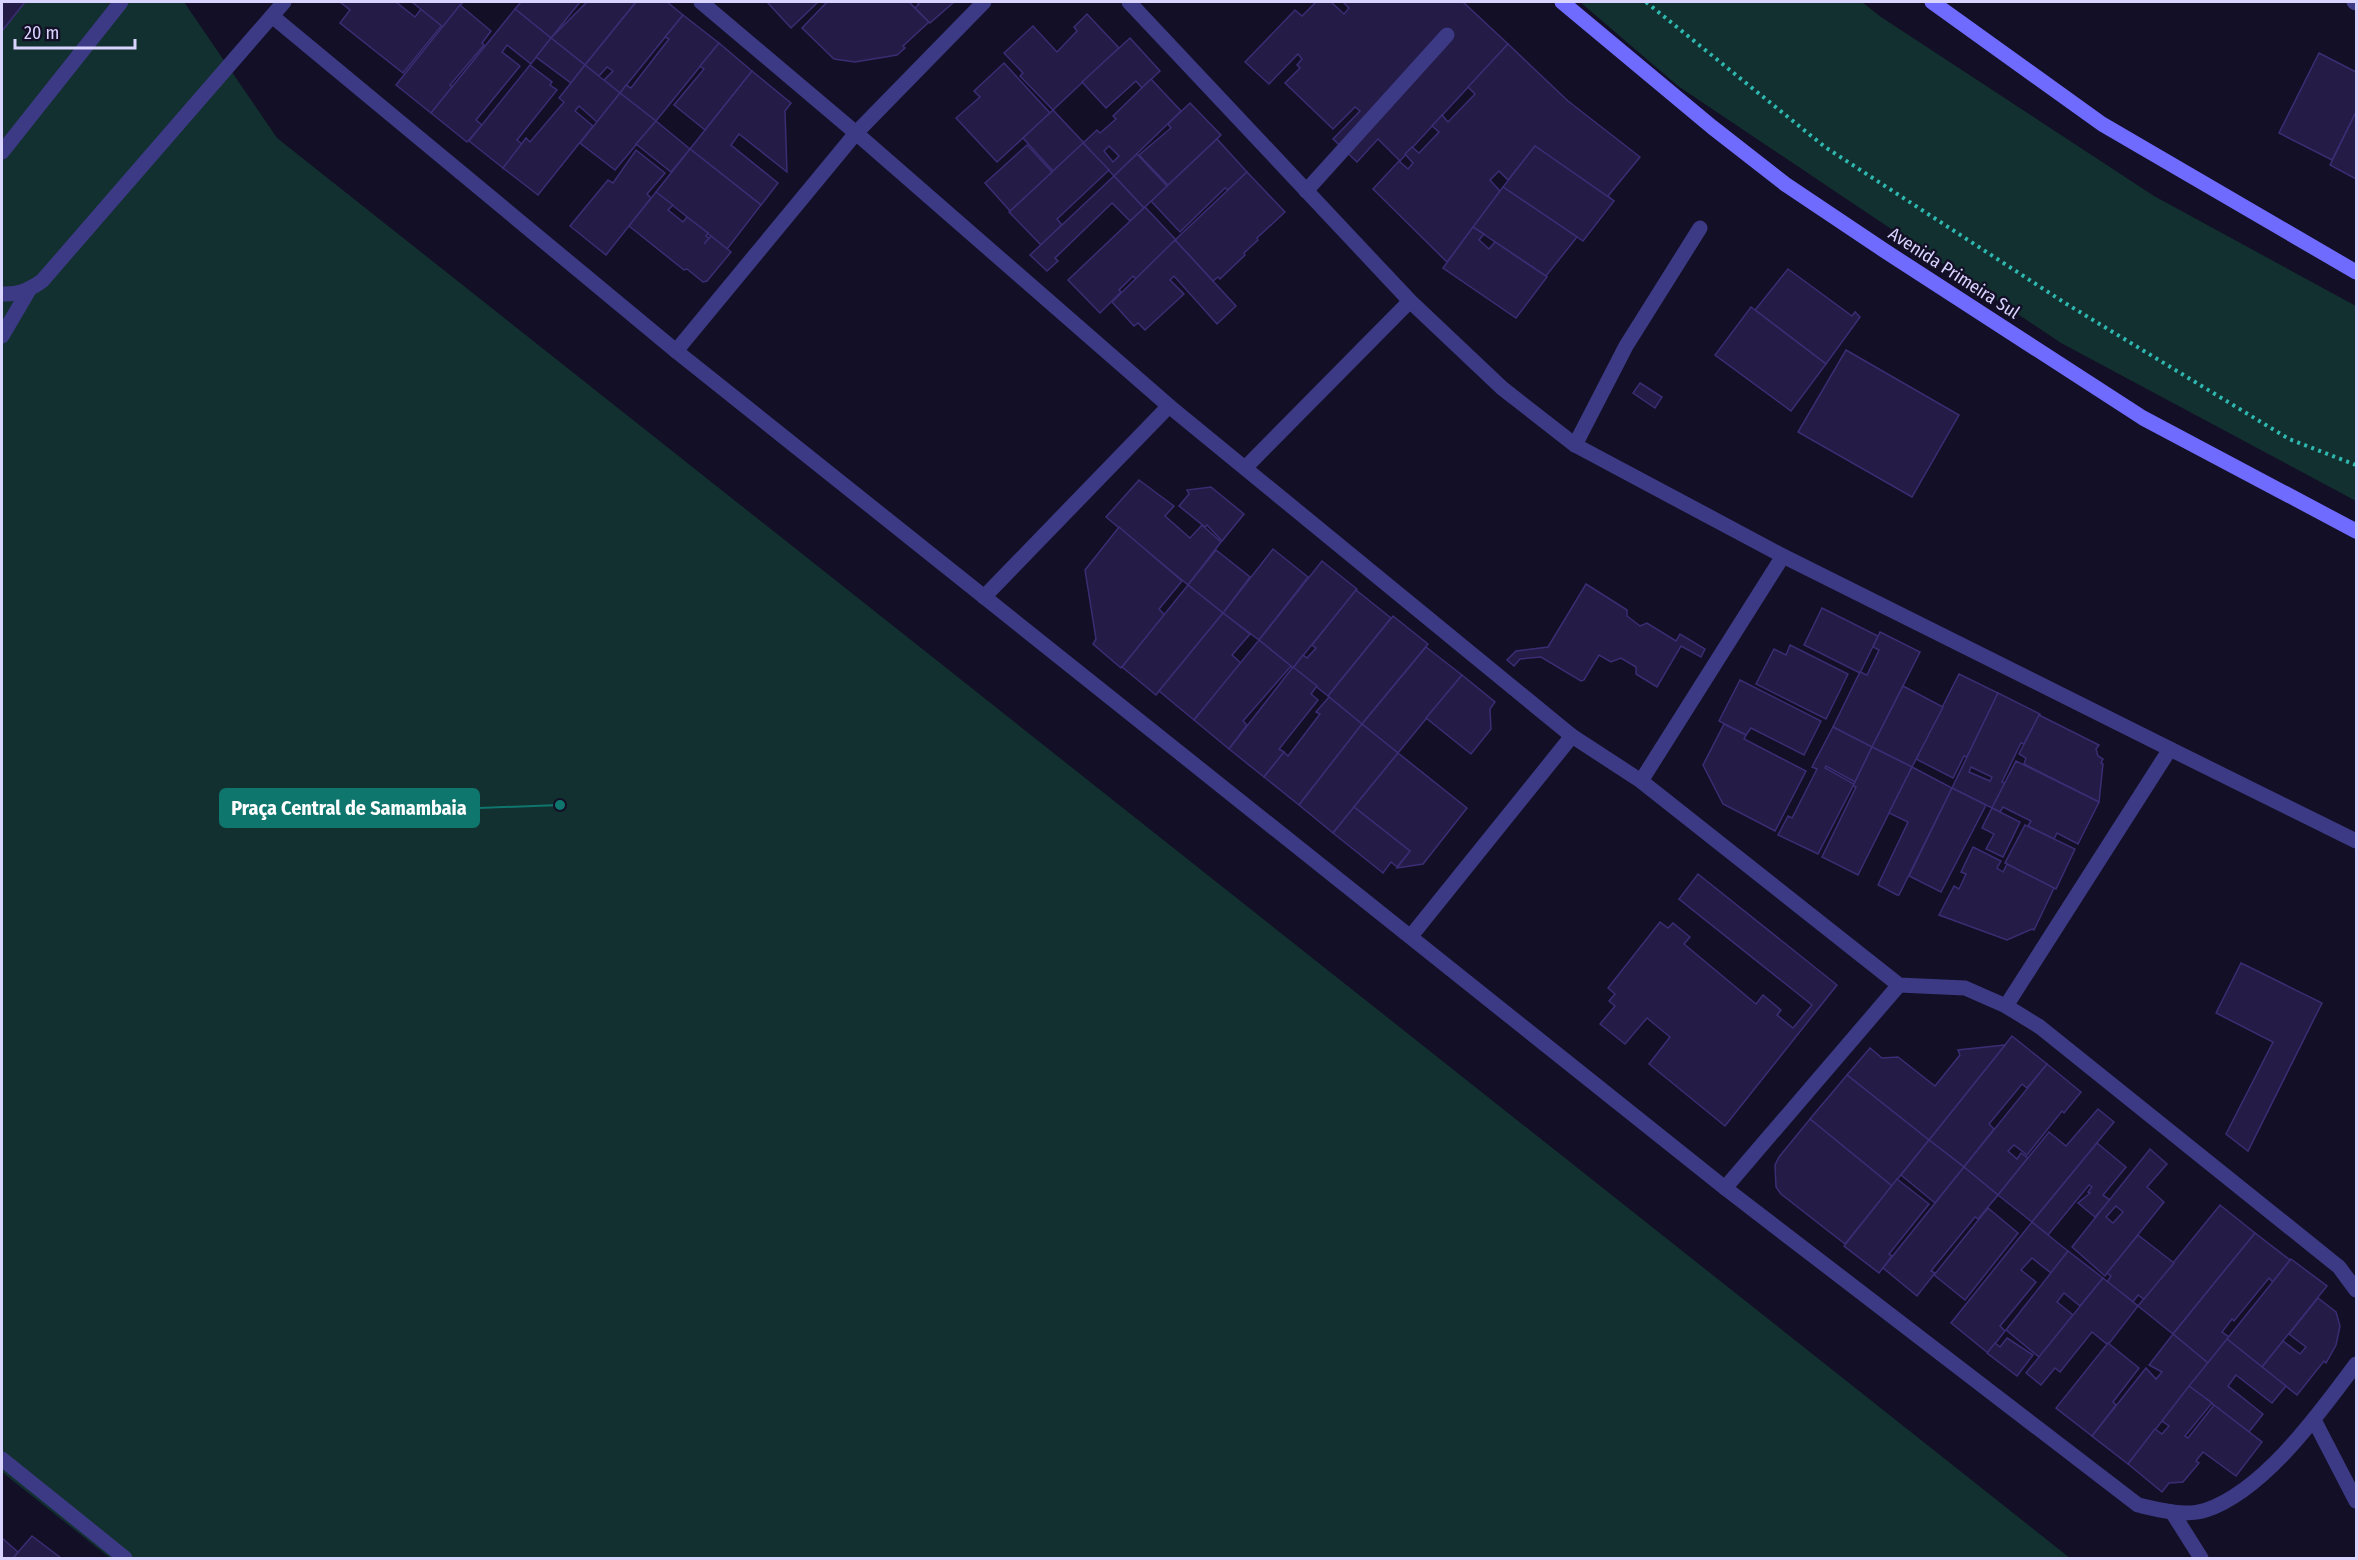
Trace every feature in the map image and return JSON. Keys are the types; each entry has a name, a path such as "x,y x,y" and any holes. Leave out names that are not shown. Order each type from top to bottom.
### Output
{"main road":[{"name":"Avenida Primeira Sul","path":"1562,2 1712,127 1776,177 1885,251 2143,418 2356,531"},
{"path":"1932,2 2102,124 2356,272"}],"street":[{"path":"2,152 121,2"},
{"path":"2,294 15,294 29,290 42,281 284,2"},
{"path":"700,2 856,133 1168,406 1572,736 1641,781 1899,986 1965,988 2006,1006 2073,1052 2339,1267 2356,1290"},
{"path":"676,351 856,133 984,2"},
{"path":"1129,2 1410,301 1502,388 1575,445 1783,556 2356,841"},
{"path":"272,16 676,351 984,597 1725,1188 2138,1505 2172,1512 2205,1511 2238,1493 2266,1472 2314,1420 2356,1364"},
{"path":"1306,191 1447,35"},
{"path":"1575,445 1626,346 1700,228"},
{"path":"2,336 29,290"},
{"path":"1245,468 1410,301"},
{"path":"984,597 1168,406"},
{"path":"1641,781 1783,556"},
{"path":"1410,936 1572,736"},
{"path":"2006,1006 2170,749"},
{"path":"1725,1188 1899,986"},
{"path":"2314,1420 2356,1501"},
{"path":"2,1459 125,1558"},
{"path":"2172,1512 2201,1558"}],"path":[{"path":"1646,2 1825,147 2065,303 2289,439 2356,465"}],"green space":[{"path":"20,2 184,2 277,138 2070,1558 110,1558 2,1472 2,21"},
{"path":"1580,2 1862,2 1881,17 2154,196 2356,306 2356,501 2061,343 1678,86"}],"building":[{"path":"2,2 25,2 2,31"},
{"path":"340,2 396,2 415,17 421,9 442,25 403,73 340,23 350,10"},
{"path":"412,2 463,2 443,27"},
{"path":"521,2 580,2 551,38 515,9"},
{"path":"587,2 636,2 585,65 551,38"},
{"path":"636,2 667,2 683,15 620,93 604,80 613,71 607,67 599,76 585,65"},
{"path":"767,2 818,2 791,28"},
{"path":"827,2 909,2 929,22 903,46 905,48 897,55 855,62 834,59 802,28"},
{"path":"916,2 954,2 930,23 915,8 919,4"},
{"path":"1316,2 1331,2 1344,14 1349,8 1343,2 1463,2 1508,44 1400,161 1378,139 1357,162 1333,139 1360,111 1355,107 1333,129 1285,83 1300,68 1297,65 1302,59 1298,54 1269,84 1245,62 1295,10 1302,16"},
{"path":"460,5 491,31 482,43 484,45 450,85 453,87 431,113 396,85"},
{"path":"515,9 551,38 531,64 507,45 502,52 520,66 476,120 482,125 467,142 431,113"},
{"path":"1087,14 1119,48 1053,110 1020,76 1023,73 1004,53 1033,26 1057,52 1077,31 1074,27"},
{"path":"683,15 719,43 656,121 620,93 626,85 631,88 669,39 665,37"},
{"path":"551,38 585,65 571,83 536,57"},
{"path":"1130,38 1160,71 1142,88 1136,81 1106,108 1082,82"},
{"path":"719,43 752,71 705,130 674,105 704,69 700,66"},
{"path":"1508,44 1568,101 1640,157 1608,196 1614,201 1535,146 1508,180 1499,171 1490,180 1500,191 1447,262 1373,189 1399,161 1408,169 1413,163 1405,154 1412,147 1419,153 1439,132 1432,126 1442,115 1448,122 1475,94 1468,87"},
{"path":"2319,53 2356,72 2356,112 2332,160 2279,133"},
{"path":"1004,63 1050,113 997,162 956,118 980,97 974,91"},
{"path":"530,65 552,82 550,85 557,90 517,140 522,144 503,168 469,141"},
{"path":"585,65 620,93 597,122 579,106 575,111 593,126 538,195 503,168 526,138 530,142 564,102 559,98"},
{"path":"752,71 791,103 785,111 787,172 739,134 731,145 778,183 761,205 690,149"},
{"path":"1151,79 1181,111 1114,176 1083,143 1097,130 1100,133 1116,119 1113,116","holes":["1109,146 1119,156 1113,162 1104,151"]},
{"path":"620,93 656,121 615,170 580,143"},
{"path":"1190,103 1221,135 1168,185 1139,155 1171,128 1168,124"},
{"path":"1053,110 1084,143 1053,171 1023,138"},
{"path":"2356,112 2356,179 2330,165"},
{"path":"656,121 690,149 671,172 636,144"},
{"path":"1217,139 1247,172 1228,190 1225,188 1180,232 1151,201"},
{"path":"1083,143 1109,170 1057,219 1062,225 1041,245 1009,212"},
{"path":"1027,145 1052,172 1010,211 985,183"},
{"path":"1535,146 1614,201 1583,241 1503,187"},
{"path":"690,149 761,205 727,249 656,192"},
{"path":"636,150 665,173 647,194 651,198 606,255 570,226 608,180 613,183"},
{"path":"1137,154 1167,186 1144,208 1114,176"},
{"path":"1247,172 1285,212 1257,238 1258,240 1244,253 1245,255 1220,279 1218,277 1213,281 1175,240"},
{"path":"1114,176 1144,208 1130,221 1112,203 1055,258 1058,261 1047,271 1030,255"},
{"path":"1503,187 1577,237 1546,276 1473,227"},
{"path":"656,192 673,205 668,210 683,222 687,217 708,233 706,236 709,238 704,244 711,236 731,252 707,281 703,282 687,269 684,270 629,226"},
{"path":"1145,207 1176,240 1136,279 1133,276 1100,313 1068,280"},
{"path":"1473,227 1484,234 1479,240 1489,249 1495,242 1547,277 1516,318 1443,268"},
{"path":"1175,240 1236,306 1217,324 1174,276 1170,280 1184,294 1145,330 1138,323 1134,326 1112,302"},
{"path":"1788,269 1852,316 1855,312 1860,317 1826,364 1755,310"},
{"path":"1751,307 1826,364 1791,411 1715,355"},
{"path":"1846,350 1959,415 1912,497 1798,432"},
{"path":"1640,383 1662,397 1655,408 1633,393"},
{"path":"1139,480 1174,506 1165,516 1190,538 1202,525 1221,542 1188,585 1106,517"},
{"path":"1211,487 1244,514 1222,541 1207,525 1205,527 1179,506 1189,494 1187,490"},
{"path":"1119,527 1182,581 1159,609 1165,615 1121,668 1093,644 1096,639 1085,570"},
{"path":"1273,549 1308,577 1259,640 1223,613"},
{"path":"1216,550 1250,577 1223,613 1188,585"},
{"path":"1322,561 1357,589 1293,668 1259,640"},
{"path":"1586,584 1627,610 1627,616 1640,626 1647,623 1676,641 1680,634 1705,649 1701,657 1681,646 1657,687 1636,674 1636,667 1621,658 1611,662 1599,655 1584,680 1581,681 1541,657 1520,659 1514,666 1507,660 1516,651 1548,647"},
{"path":"1188,585 1223,613 1156,695 1122,667"},
{"path":"1356,590 1391,618 1328,696 1293,668 1303,655 1307,658 1316,648 1312,645"},
{"path":"1822,608 1878,636 1860,673 1804,645"},
{"path":"1223,613 1250,634 1232,655 1241,663 1194,720 1159,691"},
{"path":"1393,616 1428,644 1362,724 1328,696"},
{"path":"1880,632 1920,652 1872,747 1833,727 1860,672 1867,675 1879,650 1873,647"},
{"path":"1259,640 1291,666 1243,721 1247,725 1229,749 1194,720"},
{"path":"1790,645 1848,674 1826,719 1756,684 1774,649 1786,655"},
{"path":"1426,647 1462,675 1398,753 1362,724"},
{"path":"1293,667 1317,686 1311,694 1318,700 1279,749 1284,752 1264,777 1229,749"},
{"path":"1959,674 1998,693 1967,757 1964,756 1953,778 1916,759"},
{"path":"1462,675 1495,702 1490,709 1491,729 1471,754 1426,718"},
{"path":"1740,680 1821,721 1804,755 1751,728 1746,735 1719,721"},
{"path":"1903,686 1943,707 1912,767 1872,747"},
{"path":"1998,693 2040,714 2024,744 2021,743 1992,808 1952,788","holes":["1971,767 1992,777 1990,781 1969,772"]},
{"path":"1329,697 1362,724 1299,805 1264,777 1284,752 1288,756 1320,714 1316,712"},
{"path":"2039,715 2099,745 2096,749 2098,756 2103,759 2101,763 2103,764 2099,802 2024,764 2026,758 2019,754"},
{"path":"1362,724 1398,753 1333,833 1299,805"},
{"path":"1724,724 1746,735 1744,739 1806,771 1775,831 1723,804 1703,765"},
{"path":"1833,727 1872,747 1855,782 1826,766 1825,768 1854,784 1818,854 1778,835 1788,816 1792,818 1817,769 1812,767"},
{"path":"1872,747 1912,767 1858,875 1822,857 1856,787 1853,786"},
{"path":"1398,753 1467,808 1423,864 1397,868 1410,851 1354,807"},
{"path":"2016,761 2099,802 2078,844 2057,833 2054,839 2028,826 2031,821 2003,807 2000,812 1992,808"},
{"path":"1912,767 1952,788 1897,895 1878,885 1908,822 1889,813"},
{"path":"1952,788 1986,805 1941,892 1909,876"},
{"path":"1354,807 1410,851 1397,867 1391,862 1383,873 1333,833"},
{"path":"1992,808 2020,822 2003,857 1986,849 1994,834 1982,828"},
{"path":"2025,825 2075,849 2056,889 2005,863"},
{"path":"1973,847 2001,861 1997,868 2003,872 2007,864 2054,888 2034,930 2007,940 1939,915 1954,886 1959,889 1966,874 1961,872"},
{"path":"1698,874 1837,985 1725,1126 1649,1064 1670,1037 1647,1018 1625,1044 1600,1024 1615,1006 1609,1001 1615,994 1608,988 1660,922 1668,928 1673,923 1690,937 1684,944 1756,1004 1763,995 1781,1010 1777,1015 1793,1028 1812,1005 1679,899"},
{"path":"2241,963 2322,1003 2248,1151 2226,1134 2273,1042 2216,1013"},
{"path":"2012,1036 2047,1064 2027,1088 2022,1084 1989,1124 1994,1129 1964,1167 1929,1140"},
{"path":"2005,1045 1929,1140 1847,1075 1870,1048 1882,1058 1898,1057 1935,1086 1960,1055 1958,1050"},
{"path":"2047,1064 2081,1092 2064,1113 2062,1111 2027,1155 2014,1145 2008,1151 2017,1159 2021,1153 2028,1158 1998,1195 1964,1167"},
{"path":"1847,1075 1929,1140 1892,1186 1810,1119"},
{"path":"2098,1109 2114,1122 2032,1222 1998,1195 2049,1132 2066,1146"},
{"path":"1810,1119 1892,1186 1845,1244 1781,1194 1776,1187 1775,1165 1779,1157"},
{"path":"1929,1140 1964,1167 1935,1203 1901,1175"},
{"path":"2097,1143 2126,1167 2103,1195 2110,1200 2095,1217 2078,1203 2090,1193 2088,1192 2092,1187 2089,1185 2048,1235 2032,1222"},
{"path":"2150,1149 2167,1164 2147,1187 2164,1202 2105,1276 2072,1247","holes":["2116,1206 2123,1212 2113,1223 2106,1217"]},
{"path":"1964,1167 1998,1195 1978,1219 1975,1217 1931,1271 1935,1273 1917,1296 1883,1268"},
{"path":"1897,1179 1929,1204 1889,1254 1892,1256 1879,1273 1844,1246"},
{"path":"2220,1205 2255,1233 2173,1334 2138,1306"},
{"path":"1988,1208 2018,1233 1965,1300 1934,1275"},
{"path":"2032,1222 2068,1251 2051,1273 2032,1258 2021,1270 2036,1282 2000,1326 2005,1331 1988,1353 1951,1323"},
{"path":"2255,1233 2290,1260 2273,1282 2269,1278 2234,1321 2232,1319 2222,1332 2229,1337 2208,1363 2173,1334"},
{"path":"2138,1235 2174,1263 2144,1299 2138,1295 2133,1302 2107,1282 2111,1276 2107,1273"},
{"path":"2068,1251 2103,1278 2080,1306 2064,1293 2057,1302 2073,1315 2039,1357 2006,1330"},
{"path":"2291,1259 2327,1286 2262,1367 2227,1339"},
{"path":"2103,1278 2138,1306 2108,1345 2092,1332 2060,1372 2055,1368 2041,1385 2026,1373"},
{"path":"2318,1298 2336,1312 2340,1326 2336,1345 2326,1363 2324,1361 2297,1395 2262,1367 2283,1341 2300,1354 2306,1347 2289,1334"},
{"path":"2173,1334 2208,1363 2128,1464 2092,1436 2146,1368 2156,1379 2162,1372 2149,1365"},
{"path":"2007,1338 2033,1355 2017,1376 1987,1353 1995,1343 2000,1347"},
{"path":"2227,1339 2286,1386 2272,1403 2236,1375 2228,1386 2263,1414 2249,1432 2189,1386"},
{"path":"2108,1343 2139,1368 2113,1402 2116,1405 2092,1436 2056,1408"},
{"path":"2189,1386 2212,1403 2185,1436 2188,1438 2214,1405 2262,1442 2236,1476 2203,1452 2196,1461 2199,1463 2183,1482 2169,1483 2162,1492 2128,1464 2155,1429 2162,1434 2169,1426 2162,1421"},
{"path":"32,1536 61,1558 13,1558"},
{"path":"2,1538 18,1552 13,1558 2,1558"}],"place":[{"name":"Praça Central de Samambaia","path":"560,805"}]}
